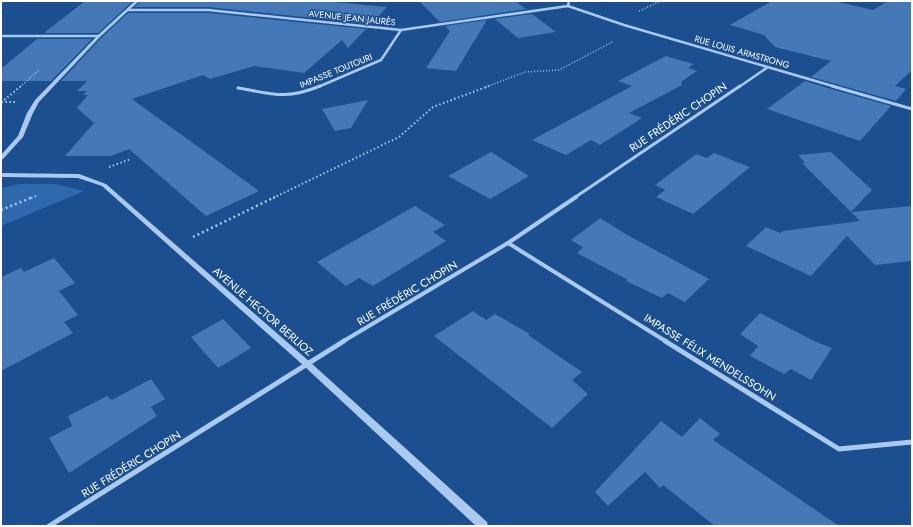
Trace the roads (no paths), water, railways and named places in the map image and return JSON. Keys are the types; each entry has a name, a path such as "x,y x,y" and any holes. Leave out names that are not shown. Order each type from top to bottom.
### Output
{"street":[{"path":"1,158 20,137 37,102 100,36 137,1"},
{"path":"568,6 569,1"},
{"name":"AVENUE JEAN JAURÈS","path":"128,10 208,10 401,30 568,6"},
{"name":"RUE LOUIS ARMSTRONG","path":"568,6 624,25 912,109"},
{"name":"IMPASSE TOUTOURI","path":"238,88 283,96 303,93 381,60 401,30"},
{"path":"1,36 100,36"},
{"name":"RUE FRÉDÉRIC CHOPIN","path":"49,526 307,364 508,243 768,67"},
{"name":"AVENUE HECTOR BERLIOZ","path":"1,175 79,176 104,185 172,247 307,364 483,526"},
{"name":"IMPASSE FÉLIX MENDELSSOHN","path":"508,243 839,449 912,442"}]}
